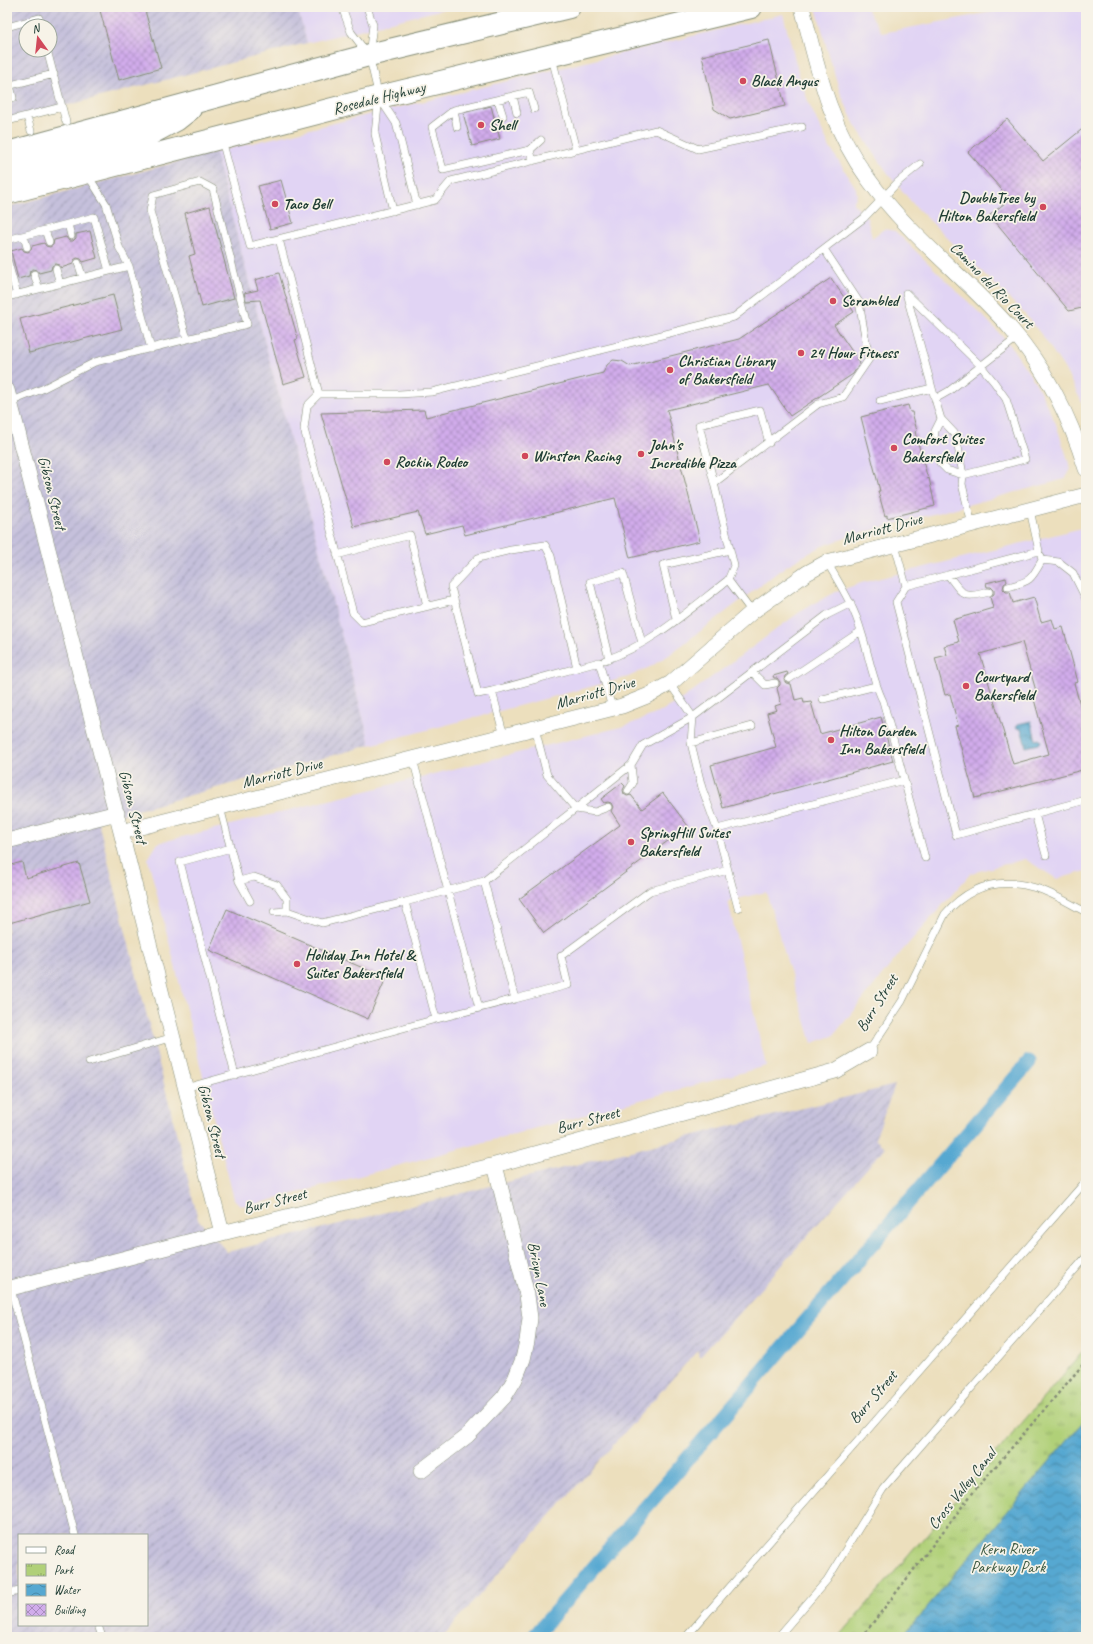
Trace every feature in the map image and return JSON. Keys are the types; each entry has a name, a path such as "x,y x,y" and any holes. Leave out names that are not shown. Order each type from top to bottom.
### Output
{"main road":[{"path":"7,153 532,11 569,7"},
{"name":"Rosedale Highway","path":"7,193 379,97 752,7"},
{"path":"7,138 24,120 150,102 199,101"},
{"path":"7,173 146,136 176,120 199,101"}],"street":[{"name":"Camino del Rio Court","path":"802,7 822,86 836,123 850,151 869,180 884,199 1018,337 1032,355 1051,384 1067,415 1086,469"},
{"name":"Gibson Street","path":"9,396 117,813 222,1233"},
{"name":"Marriott Drive","path":"121,832 535,728 612,708 647,696 670,684 752,612 807,573 827,562 1086,495"},
{"path":"7,841 117,813"},
{"name":"Burr Street","path":"9,1289 222,1233 495,1165 835,1071 869,1051"},
{"name":"Bricyn Lane","path":"421,1471 467,1436 504,1397 515,1379 523,1359 530,1318 528,1295 495,1165"}],"lane":[{"path":"342,7 351,32 369,55"},
{"path":"367,7 372,25 369,55 379,97 375,134 393,211"},
{"path":"7,27 18,24"},
{"path":"551,56 576,150"},
{"path":"49,58 64,114"},
{"path":"13,98 8,86 54,74"},
{"path":"451,181 443,170 432,127 454,110 528,92 534,109"},
{"path":"513,96 518,113"},
{"path":"379,97 396,123 417,205"},
{"path":"498,100 503,116"},
{"path":"454,110 457,128"},
{"path":"7,121 24,120"},
{"path":"221,138 250,246 435,200 451,181 656,130 698,149 802,127"},
{"path":"443,170 465,162 512,150 528,150 541,140"},
{"path":"525,143 533,161"},
{"path":"454,600 362,622 353,613 304,429 307,406 319,394 399,394 432,392 734,317 864,218 884,199 898,182 920,164"},
{"path":"86,172 106,204 119,247 129,266 151,349"},
{"path":"9,396 42,389 95,362 151,349 247,324 213,189 200,182 153,195 150,211 187,339"},
{"path":"7,240 94,217 109,271"},
{"path":"68,224 71,236"},
{"path":"45,230 49,242"},
{"path":"24,236 27,247"},
{"path":"279,239 319,394"},
{"path":"714,483 769,443 818,404 843,397 869,359 859,302 824,249"},
{"path":"7,259 17,295"},
{"path":"78,263 83,278"},
{"path":"7,298 129,266"},
{"path":"56,269 60,284"},
{"path":"34,274 39,289"},
{"path":"940,463 947,470 963,475 1025,459 1006,400 981,366 906,293 941,419 956,435 963,475 962,484 972,524"},
{"path":"935,399 949,391 1018,337"},
{"path":"880,401 932,388"},
{"path":"577,668 551,556 545,545 511,550 478,558 451,587 478,694 492,691 577,668 599,662 623,654 642,643 728,580 734,566 699,425 760,410 769,443"},
{"path":"934,440 935,431 941,419"},
{"path":"1008,587 1027,582 1034,575 1042,560 1030,510"},
{"path":"337,555 410,535 427,606"},
{"path":"895,545 906,586"},
{"path":"676,619 663,565 730,550"},
{"path":"1039,551 906,586 896,602 956,834 1086,800"},
{"path":"1042,560 1059,562 1073,573 1086,599"},
{"path":"827,562 851,602 861,631 876,686 884,701 925,858"},
{"path":"609,659 590,582 623,573 642,643"},
{"path":"948,575 962,594 972,597 989,592"},
{"path":"728,580 752,612"},
{"path":"274,912 287,911 322,923 484,881 632,765 643,745 693,717 827,616 851,602"},
{"path":"789,679 861,631"},
{"path":"599,662 612,708"},
{"path":"752,672 765,685 775,683"},
{"path":"670,684 693,717 691,742 702,788 717,829 738,908"},
{"path":"823,699 876,686"},
{"path":"492,691 504,736"},
{"path":"691,742 752,726"},
{"path":"535,728 547,775 576,809 595,812 608,807"},
{"path":"412,759 479,1008"},
{"path":"628,791 633,783 632,765"},
{"path":"717,829 904,780"},
{"path":"220,807 239,881 250,901"},
{"path":"1035,814 1046,855"},
{"path":"231,848 180,862 235,1074"},
{"path":"185,1088 568,984 561,956 650,891 728,870"},
{"path":"239,881 254,878 277,886 287,899 287,911"},
{"path":"484,881 515,999"},
{"name":"Burr Street","path":"869,1051 902,1001 946,914 955,902 975,889 998,884 1017,883 1038,888 1086,912"},
{"path":"405,902 436,1019"},
{"path":"89,1062 172,1037"},
{"name":"Burr Street","path":"686,1637 1086,1181"},
{"path":"778,1637 826,1580 883,1489 1086,1257"},
{"path":"9,1289 75,1534"},
{"path":"7,1594 18,1591"},
{"path":"98,1626 102,1637"}],"path":[{"name":"Cross Valley Canal","path":"862,1637 971,1495 1086,1361"}],"shaded area":[{"path":"7,7 297,7 307,43 7,121"},
{"path":"297,7 452,7 307,43"},
{"path":"816,7 866,7 882,33 1018,7 1086,7 1086,410 1064,368 1044,338 1025,314 914,205 887,172 855,125 840,92"},
{"path":"783,14 799,75 809,104 830,148 856,188 857,195 853,203 867,218 872,238 884,229 895,231 988,321 1010,345 1037,385 1056,424 1071,469 1065,479 854,535 822,546 786,566 669,655 650,667 628,677 370,745 215,152"},
{"path":"215,152 370,745 98,821 198,1219 227,1252 895,1085 875,1139 885,1148 700,1357 698,1350 442,1637 7,1637 7,207"},
{"path":"1086,527 1086,871 1057,879 1025,859 971,873 901,952 833,1036 812,1043 766,892 728,901 766,1066 249,1206 240,1205 234,1199 148,859 158,843 625,726 658,713 682,699 804,609 836,592 861,583"}],"green space":[{"name":"Kern River Parkway Park","path":"1086,1348 1086,1637 839,1637"}],"water":[{"path":"1031,721 1036,740 1039,739 1041,741 1039,744 1026,747 1021,728 1018,729 1016,727 1018,724"},
{"path":"1086,1418 1086,1637 902,1637"}],"building":[{"path":"99,7 144,7 161,68 119,80"},
{"name":"Black Angus","path":"769,40 785,106 730,119 714,109 702,56"},
{"name":"Shell","path":"491,106 500,139 472,146 463,113"},
{"name":"DoubleTree by Hilton Bakersfield","path":"1007,119 1043,161 1086,126 1086,307 1069,311 990,215 1010,199 968,152"},
{"name":"Taco Bell","path":"281,180 293,223 270,229 258,186"},
{"path":"210,206 234,298 202,307 189,256 195,254 185,213"},
{"path":"90,231 97,258 83,262 81,259 77,258 74,260 73,264 61,268 59,265 55,264 52,266 51,270 39,273 37,270 33,269 30,271 29,276 18,279 11,251 22,248 24,251 28,252 31,250 32,246 44,243 46,246 50,247 53,245 54,240 66,237 69,241 73,241 76,238 76,234"},
{"path":"279,273 298,339 295,340 306,377 283,384 260,300 246,301 244,293 258,290 255,280"},
{"path":"831,278 854,312 834,325 860,363 853,374 790,416 769,385 667,410 700,541 630,558 615,498 465,535 462,525 425,534 418,512 354,527 321,413 424,410 426,417 603,373 607,365 613,360 622,361 630,366 739,339"},
{"path":"113,295 122,329 29,353 20,319"},
{"name":"Comfort Suites Bakersfield","path":"908,405 910,412 912,412 917,431 915,432 928,479 929,478 935,506 887,518 887,515 885,516 878,491 880,491 861,417"},
{"name":"Courtyard Bakersfield","path":"1006,578 1007,582 1004,584 1003,589 1006,592 1010,592 1013,603 1034,597 1041,622 1052,619 1055,629 1063,627 1078,682 1074,683 1082,712 1086,711 1086,769 975,798 955,726 958,725 950,694 945,695 935,658 947,655 944,646 959,642 953,620 993,608 990,597 994,594 994,590 991,587 987,587 986,583","holes":["1022,642 1036,691 1032,692 1049,754 1013,764 980,654"]},
{"name":"Hilton Garden Inn Bakersfield","path":"787,672 788,674 785,676 784,680 786,683 791,684 795,700 803,698 804,703 811,702 820,734 881,717 893,761 723,808 711,765 776,747 767,713 777,710 775,706 781,704 777,688 780,685 780,682 773,676"},
{"name":"SpringHill Suites Bakersfield","path":"622,783 625,786 623,790 624,794 627,796 631,795 642,809 663,793 688,826 544,933 519,899 620,825 611,811 613,807 611,803 604,803 601,799"},
{"path":"22,862 26,878 79,863 90,901 9,923 7,914 7,866"},
{"name":"Holiday Inn Hotel & Suites Bakersfield","path":"227,909 386,978 368,1019 209,950"}],"waterway":[{"path":"534,1637 1029,1062"}],"place":[{"name":"Black Angus","path":"743,81"},
{"name":"Shell","path":"481,125"},
{"name":"Taco Bell","path":"275,204"},
{"name":"DoubleTree by Hilton Bakersfield","path":"1043,207"},
{"name":"Scrambled","path":"833,301"},
{"name":"24 Hour Fitness","path":"801,353"},
{"name":"Christian Library of Bakersfield","path":"670,370"},
{"name":"Comfort Suites Bakersfield","path":"894,448"},
{"name":"John's Incredible Pizza","path":"641,454"},
{"name":"Winston Racing","path":"525,456"},
{"name":"Rockin Rodeo","path":"387,462"},
{"name":"Courtyard Bakersfield","path":"966,686"},
{"name":"Hilton Garden Inn Bakersfield","path":"831,740"},
{"name":"SpringHill Suites Bakersfield","path":"631,842"},
{"name":"Holiday Inn Hotel & Suites Bakersfield","path":"297,964"}]}
